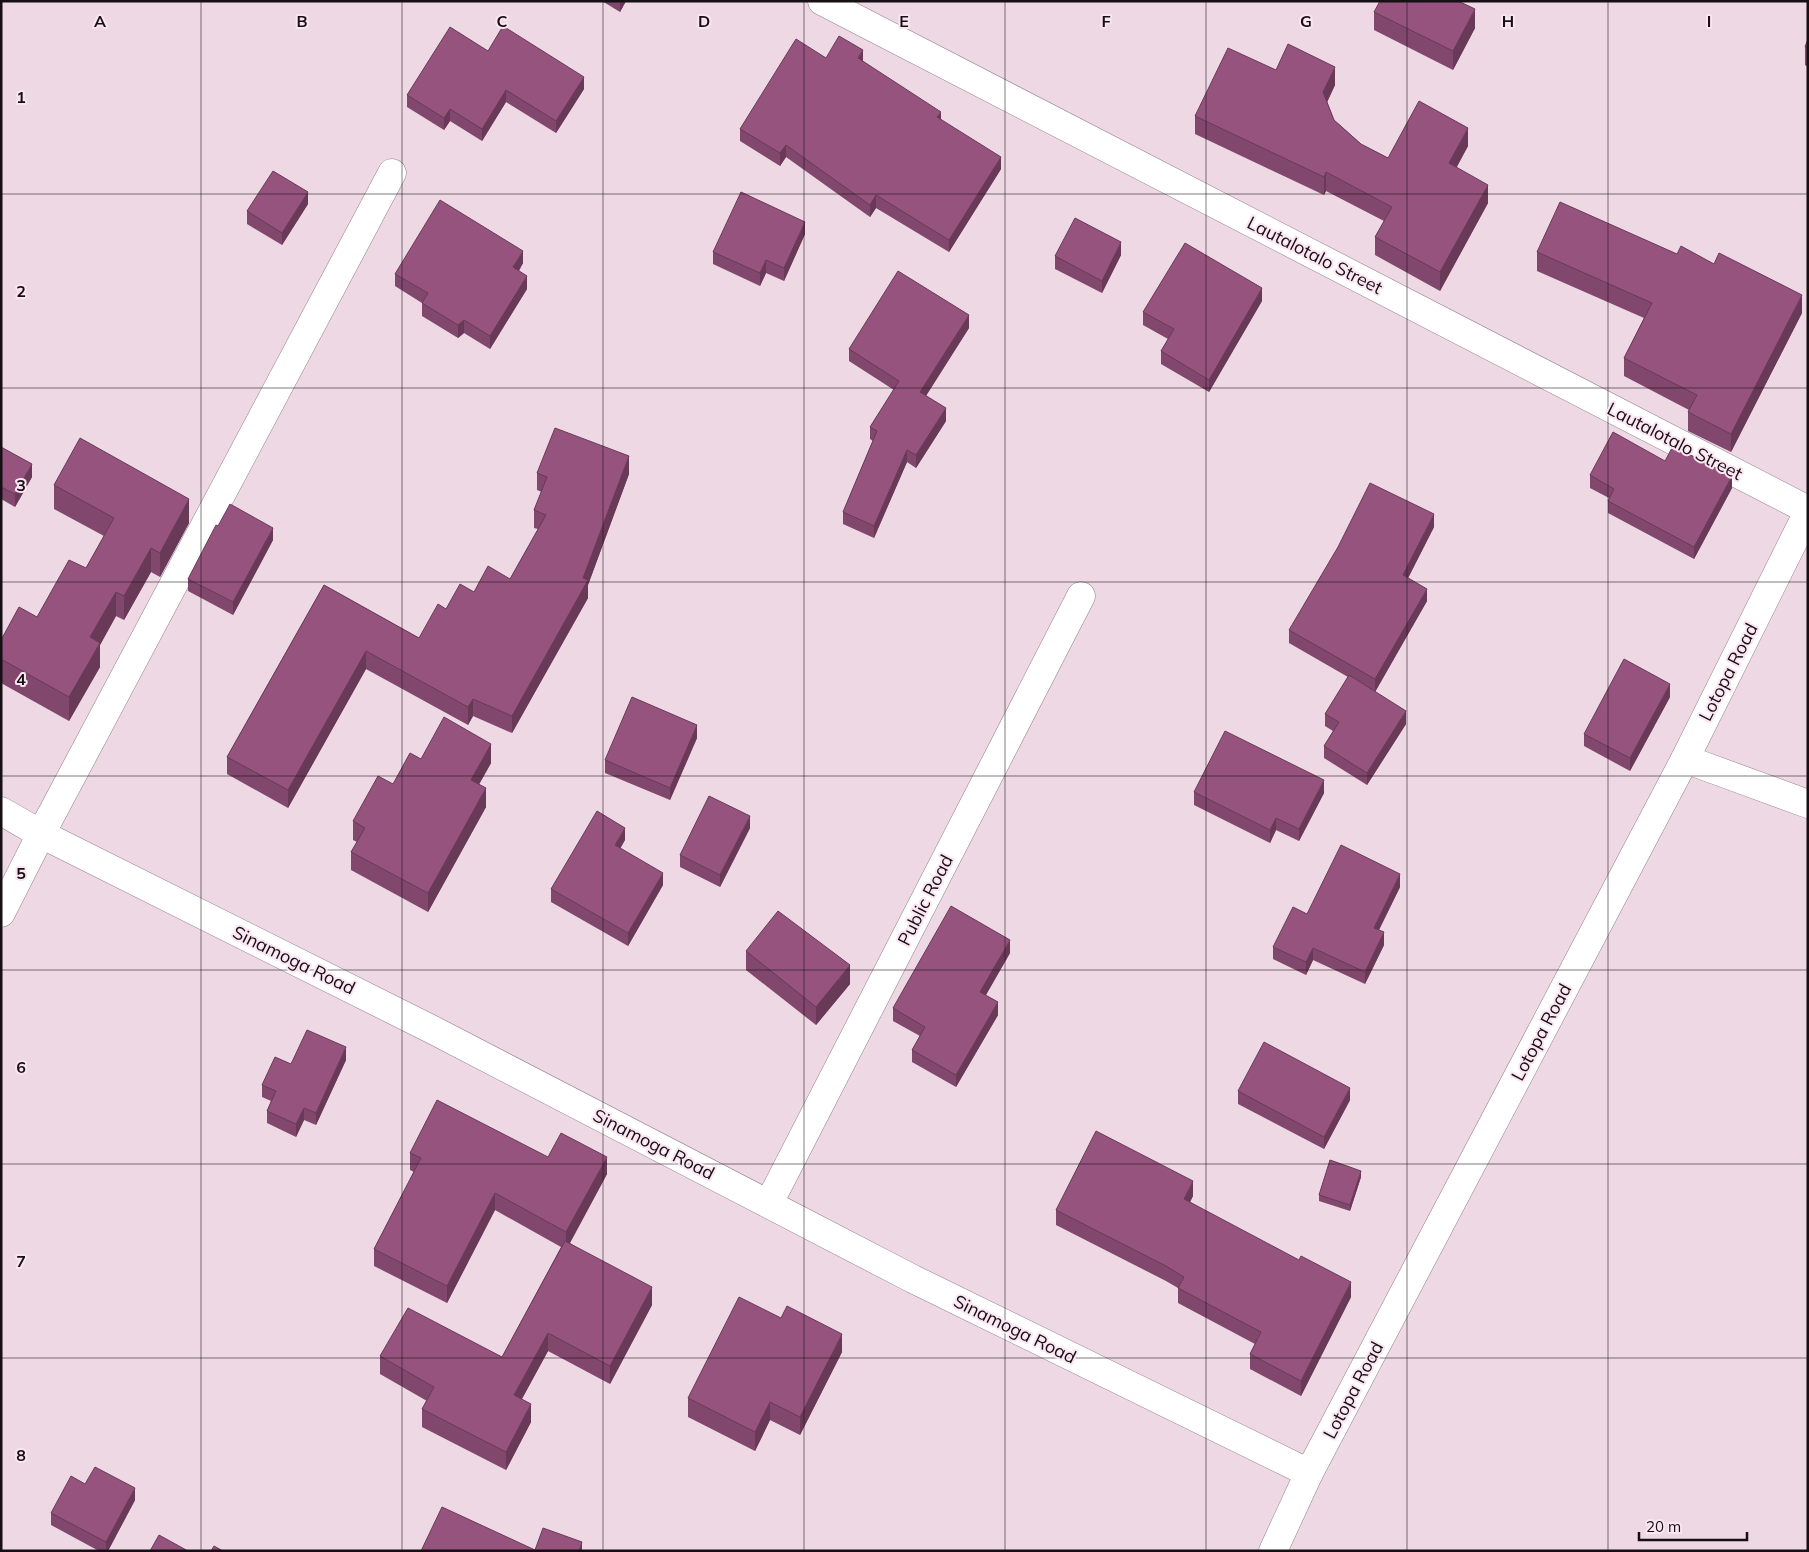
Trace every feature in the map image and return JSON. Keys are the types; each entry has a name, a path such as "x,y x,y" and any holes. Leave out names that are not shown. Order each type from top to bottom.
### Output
{"street":[{"name":"Lautalotalo Street","path":"822,1 1808,511"},
{"path":"1,913 40,834 392,173"},
{"name":"Lotopa Road","path":"1273,1551 1309,1473 1685,758 1808,511"},
{"name":"Public Road","path":"769,1204 1081,596"},
{"path":"1685,758 1808,804"},
{"name":"Sinamoga Road","path":"1,812 40,834 424,1025 912,1279 1309,1473"}],"building":[{"path":"1380,1 1458,1 1475,9 1453,51 1374,12"},
{"path":"503,26 584,77 556,121 506,90 482,129 450,109 444,118 407,95 450,27 488,51"},
{"path":"839,36 863,50 858,58 941,112 937,117 1001,157 949,240 876,195 870,205 786,145 780,153 740,129 796,39 826,58"},
{"path":"1288,44 1335,67 1323,92 1334,120 1361,144 1388,158 1419,101 1468,128 1449,163 1488,185 1440,272 1375,237 1392,207 1326,172 1324,177 1195,116 1228,48 1276,70"},
{"path":"273,171 308,192 282,233 247,211"},
{"path":"741,192 805,222 784,268 766,260 760,273 713,252"},
{"path":"440,200 523,251 513,267 527,276 490,336 464,320 458,325 422,303 428,293 395,274"},
{"path":"1560,202 1677,254 1681,246 1714,264 1719,253 1802,295 1731,434 1688,412 1697,395 1624,358 1652,303 1537,252"},
{"path":"1075,218 1121,242 1102,281 1055,256"},
{"path":"1185,243 1262,288 1209,380 1161,351 1174,329 1143,312"},
{"path":"898,271 969,315 920,392 946,408 916,455 907,450 874,526 843,512 877,431 870,427 899,381 849,349"},
{"path":"555,428 629,456 583,578 588,580 512,716 473,699 468,707 366,651 288,790 227,757 324,585 419,638 438,604 446,609 460,584 474,592 488,566 510,579 546,515 534,510 547,477 537,473"},
{"path":"1613,432 1665,461 1673,446 1732,476 1694,547 1608,501 1614,489 1590,475"},
{"path":"80,438 189,499 160,553 151,548 124,596 116,592 90,637 100,643 69,697 1,659 1,640 19,607 37,617 69,560 86,568 114,518 54,485"},
{"path":"1,447 32,464 15,494 1,487"},
{"path":"1370,483 1434,514 1403,575 1427,589 1375,679 1289,630 1338,547"},
{"path":"230,504 273,528 233,602 188,579 216,525 218,526"},
{"path":"1624,659 1670,684 1630,758 1584,734"},
{"path":"1349,675 1406,711 1367,773 1324,746 1339,722 1325,714"},
{"path":"632,697 697,725 670,788 605,760"},
{"path":"444,717 491,744 471,780 486,788 428,893 351,852 365,828 353,821 378,776 393,784 410,753 421,759"},
{"path":"1225,731 1324,780 1299,829 1276,818 1270,830 1194,792"},
{"path":"709,796 750,816 720,875 680,855"},
{"path":"597,811 625,828 615,845 663,873 628,933 551,889"},
{"path":"1341,845 1400,874 1374,928 1384,932 1365,972 1313,948 1306,962 1273,947 1293,907 1307,914"},
{"path":"951,906 1010,940 980,992 998,1002 956,1075 912,1050 925,1027 893,1008"},
{"path":"778,911 850,965 816,1007 746,951"},
{"path":"307,1030 346,1047 316,1113 304,1108 296,1124 267,1111 276,1091 262,1085 275,1057 291,1064"},
{"path":"1264,1042 1350,1088 1324,1137 1238,1091"},
{"path":"437,1100 548,1157 561,1133 607,1157 566,1232 495,1193 447,1286 374,1249 421,1158 410,1153"},
{"path":"1096,1131 1193,1181 1184,1199 1299,1260 1301,1256 1351,1282 1301,1381 1250,1354 1261,1332 1178,1288 1184,1277 1056,1210"},
{"path":"1330,1160 1361,1171 1350,1205 1319,1195"},
{"path":"565,1241 652,1287 610,1366 548,1333 514,1395 531,1404 506,1452 422,1409 434,1387 380,1356 408,1308 502,1357"},
{"path":"739,1297 781,1318 787,1306 842,1334 800,1417 770,1402 755,1432 688,1398"},
{"path":"95,1467 135,1488 106,1542 51,1513 71,1476 85,1484"},
{"path":"442,1507 535,1550 543,1528 582,1542 579,1551 421,1551"},
{"path":"159,1535 188,1551 150,1551"},
{"path":"214,1546 223,1551 211,1551"}]}
